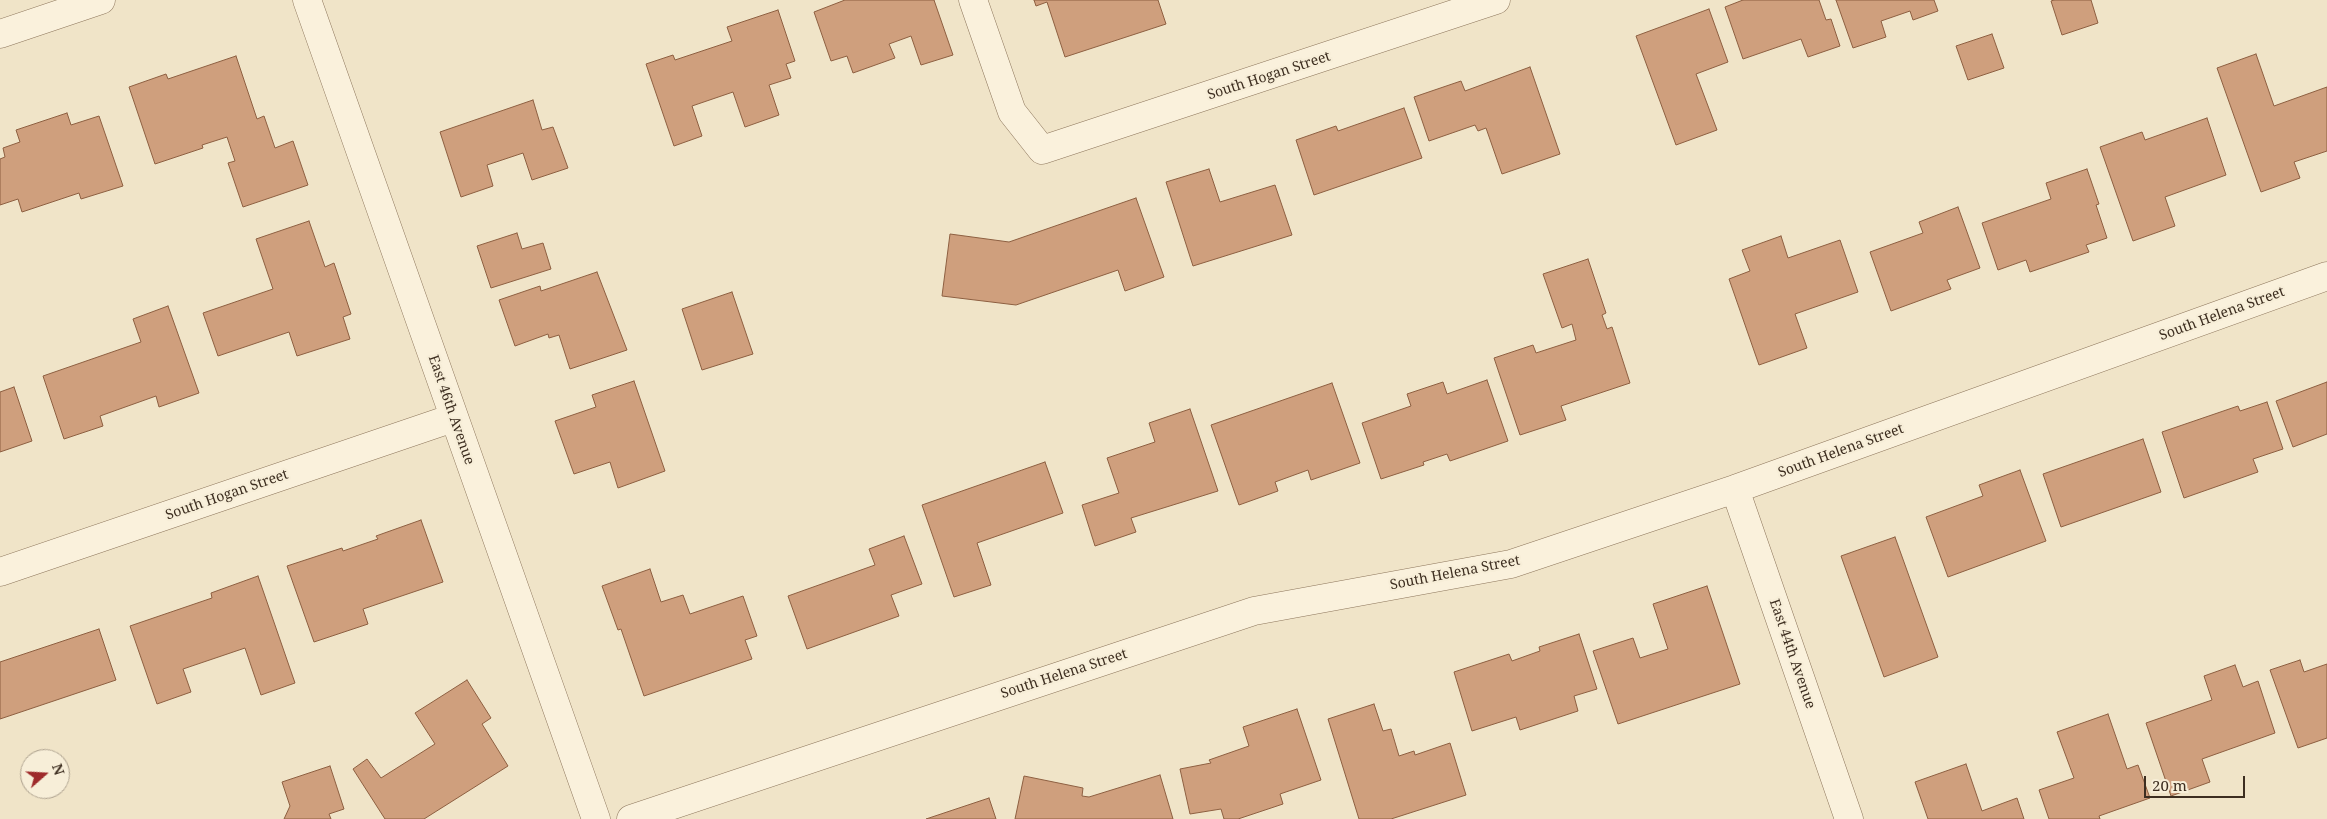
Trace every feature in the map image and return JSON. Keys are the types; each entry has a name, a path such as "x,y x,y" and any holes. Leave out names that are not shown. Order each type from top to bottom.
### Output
{"street":[{"path":"0,34 101,0"},
{"name":"East 46th Avenue","path":"307,0 596,819"},
{"name":"South Hogan Street","path":"973,0 1012,112 1042,150 1496,0"},
{"name":"South Helena Street","path":"631,819 1254,611 1511,564 1735,488 2327,276"},
{"name":"South Hogan Street","path":"0,572 454,418"},
{"name":"East 44th Avenue","path":"1735,488 1849,819"}],"building":[{"path":"845,0 934,0 953,55 921,65 911,36 889,44 895,58 853,73 847,56 831,61 814,12"},
{"path":"1034,0 1158,0 1166,24 1065,57 1047,2 1036,6"},
{"path":"1743,0 1819,0 1826,20 1831,19 1840,46 1808,57 1801,39 1743,59 1725,7"},
{"path":"1836,0 1934,0 1938,11 1913,20 1910,11 1881,21 1886,37 1853,48"},
{"path":"2091,0 2098,23 2062,35 2051,1"},
{"path":"1709,9 1728,62 1696,74 1717,130 1676,145 1636,36"},
{"path":"778,10 795,61 786,64 791,78 769,85 779,115 745,127 733,92 692,106 702,136 674,146 646,64 673,55 675,60 732,41 727,27"},
{"path":"1992,34 2004,68 1968,80 1956,46"},
{"path":"2256,54 2274,106 2327,87 2327,151 2294,162 2300,178 2261,192 2217,68"},
{"path":"236,56 257,119 264,116 275,148 293,141 308,185 243,207 228,163 235,161 227,137 202,145 203,148 155,164 129,87 166,74 168,79"},
{"path":"1530,67 1560,154 1502,174 1486,128 1478,131 1475,125 1429,141 1414,97 1461,81 1465,91"},
{"path":"533,100 542,130 553,127 568,168 532,180 523,153 487,165 493,186 461,197 440,132"},
{"path":"1404,108 1422,158 1314,195 1296,140 1336,126 1338,131"},
{"path":"67,113 71,125 99,116 123,186 81,199 79,193 22,212 18,199 0,205 0,159 5,157 3,148 20,142 16,130"},
{"path":"2207,118 2226,175 2165,197 2175,226 2133,241 2100,147 2142,132 2145,140"},
{"path":"1209,169 1220,202 1275,185 1292,235 1193,266 1166,182"},
{"path":"2087,169 2099,204 2096,205 2107,238 2086,245 2089,252 2030,272 2026,260 1998,270 1982,223 2051,199 2046,183"},
{"path":"1136,198 1164,277 1125,291 1118,270 1016,305 942,296 950,234 1009,242"},
{"path":"1958,207 1980,268 1947,280 1951,289 1891,311 1870,252 1923,233 1919,222"},
{"path":"309,221 325,267 334,263 351,314 343,317 350,339 297,356 289,332 218,356 203,313 273,289 256,239"},
{"path":"517,233 522,249 543,243 551,269 491,288 477,246"},
{"path":"1781,236 1788,258 1840,240 1858,292 1795,314 1807,348 1759,365 1729,279 1750,271 1742,250"},
{"path":"1588,259 1606,313 1602,315 1607,329 1612,327 1630,383 1561,406 1566,420 1520,435 1494,358 1533,345 1536,353 1576,340 1572,324 1562,328 1543,274"},
{"path":"597,272 627,350 570,369 559,335 549,338 548,334 515,346 499,300 540,286 541,291"},
{"path":"732,292 753,354 702,370 682,309"},
{"path":"168,306 199,393 159,407 156,396 100,416 103,426 64,439 43,376 141,342 133,319"},
{"path":"1487,380 1508,441 1450,461 1447,454 1423,462 1424,465 1381,479 1362,423 1411,406 1407,394 1443,382 1447,394"},
{"path":"634,381 665,471 618,488 610,462 574,474 555,421 596,407 592,395"},
{"path":"2327,382 2327,434 2293,447 2276,401"},
{"path":"1332,383 1360,463 1311,480 1308,470 1275,482 1278,491 1239,505 1211,425"},
{"path":"14,387 32,441 0,452 0,392"},
{"path":"2267,402 2283,449 2253,459 2258,472 2184,498 2162,432 2238,406 2240,411"},
{"path":"1190,409 1218,491 1131,518 1136,532 1095,546 1082,505 1119,493 1107,458 1155,442 1149,423"},
{"path":"2143,439 2161,492 2061,527 2043,474"},
{"path":"1045,462 1063,513 977,543 991,585 954,597 922,505"},
{"path":"2020,470 2046,541 1948,577 1926,517 1983,496 1979,485"},
{"path":"421,520 443,582 363,609 368,624 314,642 287,566 342,548 343,551 378,539 376,536"},
{"path":"904,536 922,584 891,595 899,616 807,649 788,596 875,565 869,549"},
{"path":"1895,537 1938,657 1884,677 1841,556"},
{"path":"650,569 661,602 683,595 690,614 743,596 757,636 745,640 752,659 644,696 621,629 618,630 602,586"},
{"path":"258,576 295,683 261,695 245,648 183,669 191,692 157,704 130,626 212,598 211,593"},
{"path":"1707,586 1740,684 1618,724 1593,651 1633,638 1640,658 1668,649 1653,604"},
{"path":"99,629 116,680 0,719 0,662"},
{"path":"1579,634 1597,689 1574,696 1578,711 1520,730 1516,717 1472,731 1454,672 1509,654 1512,661 1540,651 1539,647"},
{"path":"2300,660 2304,672 2327,664 2327,738 2298,748 2270,670"},
{"path":"2235,665 2243,687 2258,681 2275,733 2202,759 2210,782 2171,796 2146,723 2212,700 2204,676"},
{"path":"467,680 491,718 482,724 508,766 424,819 385,819 353,769 367,759 381,778 435,744 415,713"},
{"path":"1374,704 1383,731 1391,729 1399,756 1414,751 1415,755 1450,743 1466,795 1391,819 1359,819 1328,719"},
{"path":"1297,709 1321,780 1280,794 1283,804 1238,819 1224,819 1221,809 1190,814 1180,769 1211,763 1209,760 1249,746 1243,727"},
{"path":"2108,714 2127,769 2138,765 2150,798 2099,816 2100,819 2049,819 2039,790 2074,778 2057,732"},
{"path":"1966,764 1982,811 2017,798 2024,819 1928,819 1915,782"},
{"path":"330,766 344,809 329,814 331,819 284,819 290,806 282,782"},
{"path":"1160,775 1173,819 1015,819 1024,776 1083,788 1082,796 1089,797"},
{"path":"989,798 996,819 926,819"}]}
